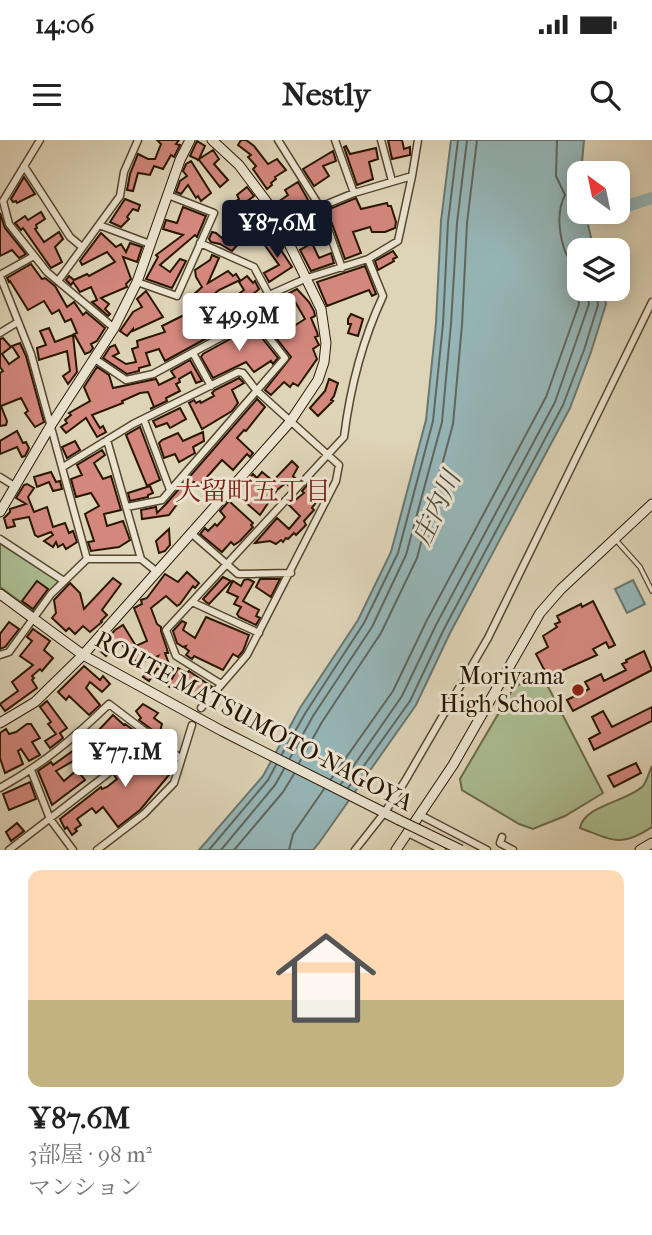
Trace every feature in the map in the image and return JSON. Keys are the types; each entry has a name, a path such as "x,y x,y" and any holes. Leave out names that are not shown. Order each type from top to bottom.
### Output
{"street":[{"path":"40,140 3,201 9,224 58,281 114,328"},
{"path":"58,281 120,196 124,172 138,140"},
{"path":"0,512 51,425 114,328 136,282 180,160 190,140"},
{"path":"0,723 35,702 83,654 290,422 318,380 326,343 321,309 272,209 254,182 212,140"},
{"path":"278,140 320,207 342,268"},
{"path":"335,140 354,193"},
{"path":"381,140 392,181"},
{"path":"95,359 126,380 153,374 227,334 242,322 251,307 269,295 307,278 368,259 398,241 418,140"},
{"path":"24,166 70,237 82,247"},
{"path":"320,207 354,193 412,176"},
{"path":"136,282 177,296 214,213 168,195"},
{"path":"99,225 150,244"},
{"path":"200,243 254,267 269,295"},
{"path":"34,256 0,275 31,355 87,559"},
{"path":"220,684 176,656 166,630 344,437 346,415 370,324 383,296 368,259"},
{"path":"355,850 385,812 493,629 652,302"},
{"path":"127,507 162,500 285,358 249,312"},
{"path":"0,332 18,322"},
{"path":"192,353 211,386"},
{"path":"63,467 133,424 238,372 243,373 256,390 339,465 337,481 247,655 201,708"},
{"path":"144,420 170,490"},
{"path":"107,440 141,559 156,571"},
{"path":"0,477 16,486"},
{"path":"396,850 453,765 540,613 561,589 652,504"},
{"path":"191,533 238,574 291,573"},
{"path":"0,539 64,581"},
{"path":"0,655 9,652 51,594 87,559 141,559"},
{"name":"ROUTE MATSUMOTO-NAGOYA","path":"0,594 83,654 226,732 461,850"},
{"path":"192,602 258,633"},
{"path":"0,788 31,770 72,740 109,704 180,758"},
{"path":"97,850 145,814 174,783 192,725"},
{"path":"9,850 106,775 148,733"},
{"path":"31,770 50,819 73,850"},
{"path":"420,815 487,850"},
{"path":"408,832 442,850"},
{"path":"502,837 500,843 513,850"},
{"path":"640,850 652,843"}],"lane":[{"path":"615,538 640,567 652,592"}],"green space":[{"path":"0,542 59,580 37,610 33,611 0,587"},
{"path":"541,673 603,793 565,816 533,829 519,824 462,790 460,779 514,687"},
{"path":"652,766 652,827 624,840 601,836 580,828 589,814 643,786"}],"water":[{"name":"庄内川","path":"451,140 584,140 582,161 567,161 567,224 588,224 591,238 567,238 567,301 605,301 606,304 570,408 450,633 416,705 319,843 313,850 199,850 263,776 300,708 358,620 391,552 426,420 436,323 441,221"},
{"path":"633,580 645,604 627,613 615,589"}],"building":[{"path":"157,140 179,140 176,144 180,145 163,169 154,166 150,175 138,173 133,191 127,190 138,154 155,159 161,144"},
{"path":"241,140 254,146 268,164 277,159 286,170 275,177 267,189 253,169 256,166 248,157 251,155 238,145"},
{"path":"388,140 402,140 404,149 410,147 410,155 392,159"},
{"path":"197,141 205,146 199,159 213,150 219,159 214,164 228,180 220,187 199,160 190,156"},
{"path":"346,146 350,154 376,148 378,159 369,162 373,179 357,185 344,147"},
{"path":"333,151 336,161 323,166 329,176 314,186 303,169"},
{"path":"191,161 211,193 201,201 188,185 181,194 176,192 180,181 187,176 183,171 186,164"},
{"path":"24,177 35,194 17,203 13,202 11,199"},
{"path":"298,182 312,207 286,219 278,202 288,195 285,190"},
{"path":"247,187 254,196 238,208 251,226 245,230 229,206 239,199 237,195"},
{"path":"356,198 361,209 387,203 391,206 395,228 385,232 372,232 370,227 353,232 361,253 345,259 327,210"},
{"path":"125,199 140,205 138,211 133,209 127,217 129,219 121,227 110,222"},
{"path":"183,207 206,216 197,237 195,235 160,265 170,272 180,259 186,261 172,288 146,279 158,257 156,255 183,235 163,229 166,220 177,223"},
{"path":"41,212 45,219 36,225 35,229 44,242 59,232 63,239 55,247 62,262 51,268 23,228 21,230 15,223 25,216 28,220"},
{"path":"0,213 5,228 26,254 19,258 12,250 0,256"},
{"path":"212,232 223,239 230,233 240,242 232,251 211,242 209,239"},
{"path":"101,233 116,247 121,244 126,252 130,243 142,247 137,262 123,257 131,279 126,284 127,287 101,298 109,304 105,309 110,314 108,316 92,302 97,300 91,287 80,292 73,282 71,285 66,280 69,276 74,280 87,274 89,276 115,262 107,252 82,265 80,261"},
{"path":"277,239 292,267 269,282 264,273 279,265 264,244"},
{"path":"312,243 319,258 331,253 334,263 311,271 300,250"},
{"path":"393,251 397,257 394,261 378,270 375,261"},
{"path":"212,255 219,258 208,283 228,271 233,276 236,274 240,280 219,290 198,307 192,296 202,287 195,270 210,260"},
{"path":"31,264 42,279 45,278 55,286 67,307 74,302 83,315 86,312 105,328 97,341 91,344 93,348 90,352 85,354 74,334 77,333 71,319 65,322 59,310 52,314 44,301 28,310 9,282 7,278"},
{"path":"365,266 376,294 372,296 369,290 327,306 317,282"},
{"path":"247,276 253,283 255,281 259,289 249,298 244,298 240,293 244,290 239,282"},
{"path":"297,289 309,302 314,311 315,316 311,318 319,345 313,349 317,359 298,386 293,383 290,387 284,382 271,395 265,390 291,357 255,311","holes":["294,300 305,319 291,328 288,327 280,309"]},
{"path":"146,291 163,317 133,329 127,336 120,331 133,312 142,307 137,299"},
{"path":"202,306 207,313 214,309 223,327 227,327 165,361 159,349 146,353 150,365 127,374 103,358 110,347 115,345 119,353 113,356 126,364 136,362 132,349 138,347 137,341 165,332 162,326"},
{"path":"351,314 363,319 358,336 348,333 351,324 348,324 348,319"},
{"path":"250,323 278,358 273,364 271,361 254,372 246,362 213,378 201,357 203,354 230,339"},
{"path":"49,328 55,342 73,335 77,372 68,384 63,376 70,371 67,351 39,360 37,348 46,345 40,331"},
{"path":"3,338 11,347 2,354 9,364 19,357 12,346 20,343 26,356 44,422 35,427 25,413 28,411 21,398 1,406 7,421 6,425 0,426 0,373 3,371 0,367 0,339"},
{"path":"190,360 202,381 196,383 191,372 179,379 180,382 176,384 180,391 166,398 167,401 150,409 154,407 148,392 140,393 92,415 106,432 97,437 86,418 66,433 61,427 67,423 65,420 71,415 69,413 90,401 84,387 97,367 109,375 113,388 156,379 159,385 175,377 171,371"},
{"path":"239,378 244,383 232,390 238,403 232,411 202,429 189,403 194,400 201,403 214,396 212,393 215,390"},
{"path":"329,379 338,383 331,400 333,401 318,416 310,408 325,391"},
{"path":"257,399 265,407 237,438 253,453 250,457 247,454 233,470 222,460 199,486 194,482 169,515 142,519 141,510 156,507 157,513 166,504"},
{"path":"180,408 186,419 170,428 167,423 156,427 153,421"},
{"path":"140,427 160,480 147,486 126,435"},
{"path":"17,431 29,448 25,456 22,457 17,447 0,454 0,441"},
{"path":"203,432 204,441 193,447 195,453 179,462 175,454 164,458 159,443 162,440 178,433 183,441"},
{"path":"75,441 80,450 67,458 62,447"},
{"path":"102,450 105,455 94,463 103,479 111,476 121,510 104,514 107,526 123,521 130,540 119,547 91,551 88,542 94,541 85,514 99,506 91,493 76,497 71,479 82,475 77,465"},
{"path":"292,461 298,467 293,476 297,480 290,487 286,483 277,490 260,515 236,494 253,474 257,478 262,472 273,481"},
{"path":"51,472 56,482 60,481 62,489 53,491 49,482 37,487 34,477"},
{"path":"309,483 321,495 312,508 314,510 304,521 306,525 283,542 255,543 277,518 289,529 300,516 289,505 304,493 302,491"},
{"path":"27,484 34,488 28,497 34,512 47,507 53,527 65,523 69,533 73,531 77,542 66,549 63,544 58,547 56,542 53,547 44,541 53,535 51,532 38,537 35,535 29,517 13,520 15,526 7,528 4,518 10,509 26,504 16,498"},
{"path":"150,486 153,493 148,497 130,501 128,493"},
{"path":"229,501 253,523 253,527 240,541 234,545 231,542 222,552 200,534 205,528 208,531 215,524 217,526 225,517 220,511"},
{"path":"169,529 170,545 159,553 156,541"},
{"path":"187,572 199,583 195,588 193,586 180,604 177,606 166,596 151,608 157,624 161,627 169,664 157,669 149,681 143,677 158,656 137,664 128,648 125,649 120,641 106,656 98,649 123,625 136,646 147,641 134,608 142,604 141,600 147,598 165,574 178,582"},
{"path":"223,577 231,581 209,604 203,599"},
{"path":"113,578 121,584 102,610 107,615 90,632 83,626 75,634 69,628 66,631 52,618 56,613 54,600 70,583 80,593 84,609"},
{"path":"260,579 280,579 271,597 256,587"},
{"path":"244,580 254,582 243,601 259,610 256,616 260,618 256,625 239,617 237,614 241,607 234,604 238,597 227,592 233,581 241,586"},
{"path":"37,581 48,589 33,609 22,601"},
{"path":"593,601 615,645 609,648 606,642 593,649 597,655 548,677 536,654 548,647 543,636 557,627 555,624 560,622 557,616"},
{"path":"206,617 249,635 243,651 238,657 233,654 223,670 186,655 189,651 186,646 177,643 173,631 182,621 186,623 183,630 195,638"},
{"path":"9,622 19,629 5,647 0,649 0,634"},
{"path":"33,629 50,641 44,650 53,658 42,671 40,669 32,676 37,688 5,711 0,704 18,691 12,682 33,665 20,656 32,641 27,637"},
{"path":"644,651 652,670 573,711 567,700 589,689 585,682 601,674 604,681 626,670 622,664"},
{"path":"84,666 100,680 103,676 110,684 102,692 90,682 86,688 100,705 89,715 69,696 66,700 58,692"},
{"path":"178,668 187,673 189,671 212,687 200,700 168,686"},
{"path":"47,701 67,728 60,733 63,738 50,748 45,741 56,734 40,707"},
{"path":"143,704 158,713 154,718 162,724 159,735 139,720 141,718 136,711"},
{"path":"652,707 652,721 594,750 589,739 600,733 592,717 603,711 612,727"},
{"path":"113,715 136,732 136,735 116,757 113,754 104,762 107,766 101,772 90,761 102,752 100,750 105,745 95,734"},
{"path":"31,724 40,738 32,742 40,755 29,761 21,749 18,751 23,764 5,773 0,758 0,733 6,729 9,734 16,732"},
{"path":"84,743 92,750 56,771 64,781 77,770 85,780 52,805 38,771 51,762 53,765"},
{"path":"152,745 174,762 165,772 169,775 140,810 118,827 103,807 96,813 92,808 77,819 81,825 72,835 67,827 65,829 60,819 101,787 107,787 117,779 114,775 140,749 142,751"},
{"path":"636,763 641,773 614,787 608,776"},
{"path":"30,782 36,799 9,810 3,794"},
{"path":"17,823 24,831 11,841 6,832"}],"waterway":[{"path":"630,205 652,198"}],"place":[{"name":"Moriyama High School","path":"578,690"}],"district":[{"name":"大留町五丁目","path":"253,491"}]}
